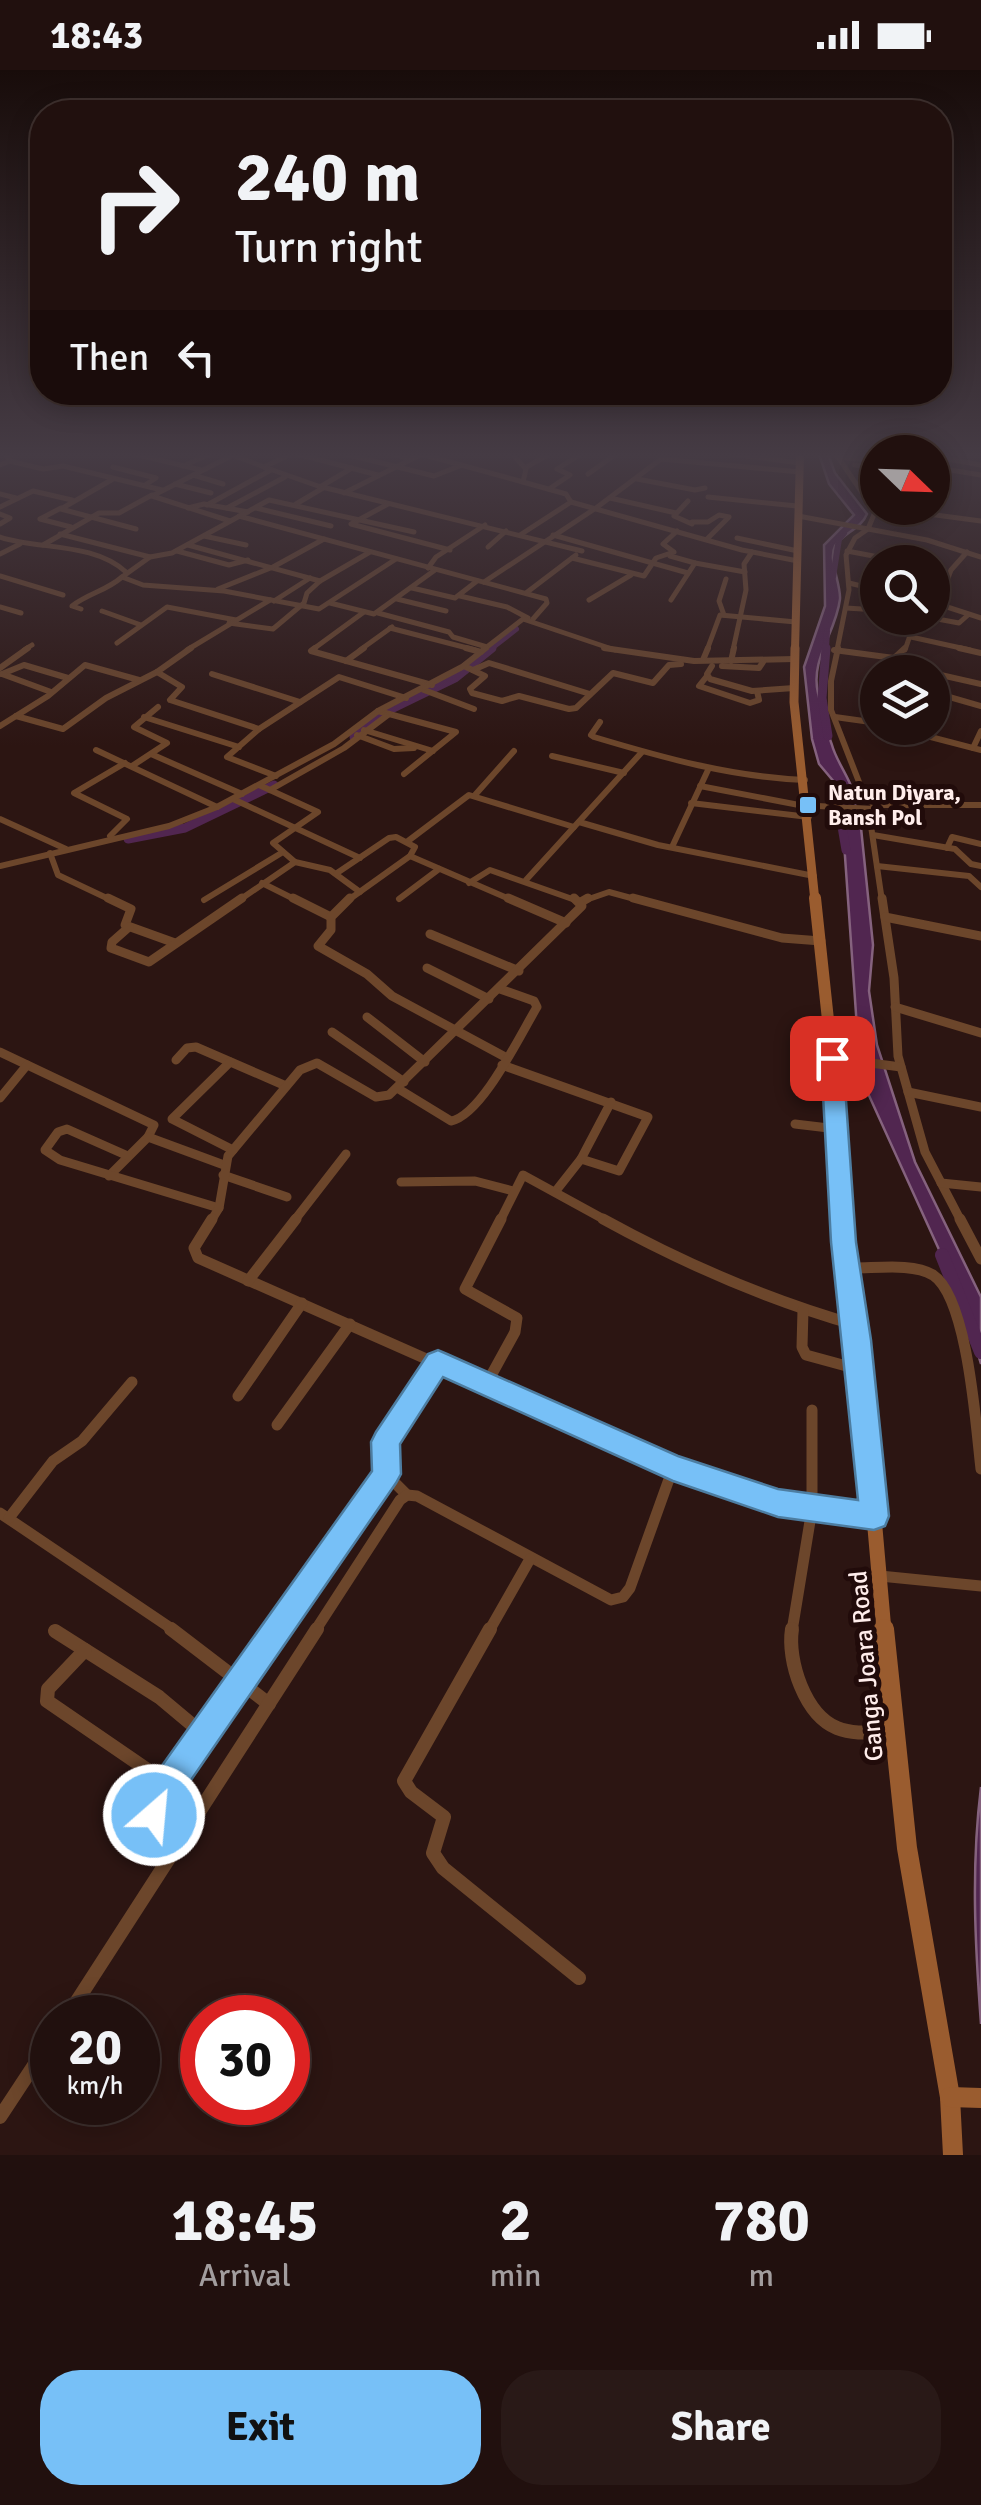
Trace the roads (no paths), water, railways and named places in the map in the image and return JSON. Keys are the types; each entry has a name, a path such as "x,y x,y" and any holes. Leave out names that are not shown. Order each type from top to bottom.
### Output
{"main road":[{"name":"Ganga Joara Road","path":"798,551 794,688 832,1058 848,1268 908,1848 950,2097 953,2155"},
{"path":"950,2097 980,2098"}],"street":[{"path":"69,551 119,564 124,575 144,585 216,590 319,610 396,559"},
{"path":"128,551 150,557"},
{"path":"81,609 72,606 85,596 105,592 150,557 176,551"},
{"path":"178,551 229,565 248,560"},
{"path":"213,551 320,581"},
{"path":"216,590 302,551"},
{"path":"378,613 412,588 432,569 436,558 448,551"},
{"path":"412,588 452,598 460,596 528,551"},
{"path":"526,593 582,551"},
{"path":"612,551 688,573"},
{"path":"670,556 673,551"},
{"path":"782,551 798,556"},
{"path":"847,551 846,608 834,650 831,681 835,717 866,800 873,806 901,1067 922,1144 981,1259"},
{"path":"117,643 166,608 269,630 301,606 320,581 370,552 548,600 530,619 515,622 464,666 378,711 359,732 276,776 265,788"},
{"path":"731,661 746,590 744,564 752,552 798,556"},
{"path":"950,573 967,552 981,557"},
{"path":"572,558 631,574 648,574 658,558 670,556 745,572"},
{"path":"671,600 696,563"},
{"path":"589,600 631,574"},
{"path":"0,576 63,595"},
{"path":"16,716 62,728 310,578"},
{"path":"724,614 718,601 726,580"},
{"path":"849,582 860,585"},
{"path":"460,596 511,608 596,646 648,656 794,660"},
{"path":"397,599 446,611"},
{"path":"330,603 402,620 484,650"},
{"path":"0,606 20,613"},
{"path":"846,608 860,609"},
{"path":"950,610 981,618"},
{"path":"102,612 140,625"},
{"path":"364,612 312,648 379,670 393,670 474,710"},
{"path":"703,660 715,621 724,614 796,622"},
{"path":"950,621 959,623 968,615"},
{"path":"346,660 402,620"},
{"path":"390,628 484,650"},
{"path":"901,655 911,637 981,654"},
{"path":"1,672 32,645"},
{"path":"834,650 861,655"},
{"path":"464,666 485,676 470,691 498,701 515,695 573,709 613,673 653,683 672,664 759,668 763,662"},
{"path":"473,670 489,663 590,694"},
{"path":"0,726 88,664 139,680"},
{"path":"1,672 24,665 68,678"},
{"path":"712,666 699,686 750,703 758,702 757,691"},
{"path":"1,672 51,692"},
{"path":"157,672 182,687 170,700 259,728"},
{"path":"212,674 300,702"},
{"path":"707,676 757,691 766,686 794,688"},
{"path":"276,776 227,757 259,728 339,677 406,698"},
{"path":"950,677 981,684"},
{"path":"950,697 981,706"},
{"path":"104,840 127,819 74,793 151,754 168,741 134,727 158,707"},
{"path":"378,711 456,732 404,774"},
{"path":"0,866 168,826 239,799 265,788 389,714"},
{"path":"835,717 860,720"},
{"path":"144,718 239,747"},
{"path":"600,722 591,735 594,738 642,752 752,778 805,780"},
{"path":"359,732 398,750 433,751"},
{"path":"950,739 977,749 981,732"},
{"path":"96,750 218,807"},
{"path":"475,795 514,752"},
{"path":"526,880 642,752"},
{"path":"151,754 360,858"},
{"path":"552,756 624,772"},
{"path":"672,847 708,770"},
{"path":"700,786 808,811"},
{"path":"265,788 318,812 273,843 295,862 337,874 360,892"},
{"path":"690,803 808,811 836,806 978,804 981,790"},
{"path":"408,842 466,796 475,795 672,847 814,876"},
{"path":"0,819 66,849"},
{"path":"873,834 946,848 981,866"},
{"path":"946,848 952,837 981,844"},
{"path":"337,874 389,838 415,847 410,856 332,917 331,930 318,946 505,1061 644,1114 648,1122 619,1171 580,1159"},
{"path":"204,900 283,852"},
{"path":"51,856 56,871 64,878 131,909 132,914 124,922 129,928 175,943"},
{"path":"410,856 566,924"},
{"path":"129,928 112,942 111,948 143,962 153,960 295,862"},
{"path":"877,866 959,874 973,878 981,888"},
{"path":"399,899 439,869"},
{"path":"469,883 490,870 582,902"},
{"path":"262,883 332,917"},
{"path":"820,941 763,934 598,892 582,902 579,911 500,989 382,1098 310,1063 232,1150 224,1170 219,1208 197,1242 195,1254 204,1263 438,1362 673,1468 778,1503 874,1516"},
{"path":"885,918 981,936"},
{"path":"430,934 518,971"},
{"path":"427,968 489,999"},
{"path":"332,1032 456,1122 480,1100 537,1003 500,989"},
{"path":"896,1007 981,1033"},
{"path":"367,1017 425,1062"},
{"path":"176,1060 192,1046 286,1086"},
{"path":"0,1052 150,1121 154,1129 109,1176"},
{"path":"832,1058 901,1067"},
{"path":"230,1062 172,1118 232,1150"},
{"path":"0,1098 27,1065"},
{"path":"908,1092 926,1093 954,1104 981,1106"},
{"path":"555,1192 580,1159 611,1102"},
{"path":"795,1124 837,1128"},
{"path":"128,1156 67,1129 58,1132 46,1146 46,1152 54,1157 219,1208"},
{"path":"148,1137 287,1196"},
{"path":"248,1281 346,1154"},
{"path":"488,1384 515,1332 517,1318 465,1289 523,1175 645,1242 802,1310 856,1326"},
{"path":"401,1182 475,1181 514,1191"},
{"path":"941,1183 981,1186"},
{"path":"968,1234 981,1234"},
{"path":"848,1268 928,1272 941,1280 966,1346 981,1469"},
{"path":"238,1396 302,1303"},
{"path":"802,1310 802,1347 806,1355 861,1370"},
{"path":"277,1425 350,1324"},
{"path":"183,1840 154,1815 153,1807 238,1680 386,1474 386,1442 438,1362"},
{"path":"132,1382 82,1441 53,1460 4,1516 160,1620 269,1704"},
{"path":"812,1410 812,1509 791,1638 811,1707 836,1728 895,1732"},
{"path":"386,1474 407,1495 417,1496 611,1600 623,1596 630,1588 673,1468"},
{"path":"81,1995 392,1509 407,1495"},
{"path":"530,1559 404,1781 407,1788 444,1817 433,1853 443,1868 579,1978"},
{"path":"880,1576 981,1586"},
{"path":"55,1631 159,1696 202,1734"},
{"path":"84,1650 48,1689 46,1701 168,1784"},
{"path":"0,2117 30,2071"}],"waterway":[{"path":"833,577 837,551"},
{"path":"489,650 516,629"},
{"path":"826,650 827,631"},
{"path":"354,737 383,713 455,678 492,648"},
{"path":"826,648 822,698 828,736"},
{"path":"128,839 185,828 274,785"},
{"path":"839,809 846,850"},
{"path":"942,1255 981,1352"}],"place":[{"name":"Natun Diyara, Bansh Pol","path":"808,805"}]}
